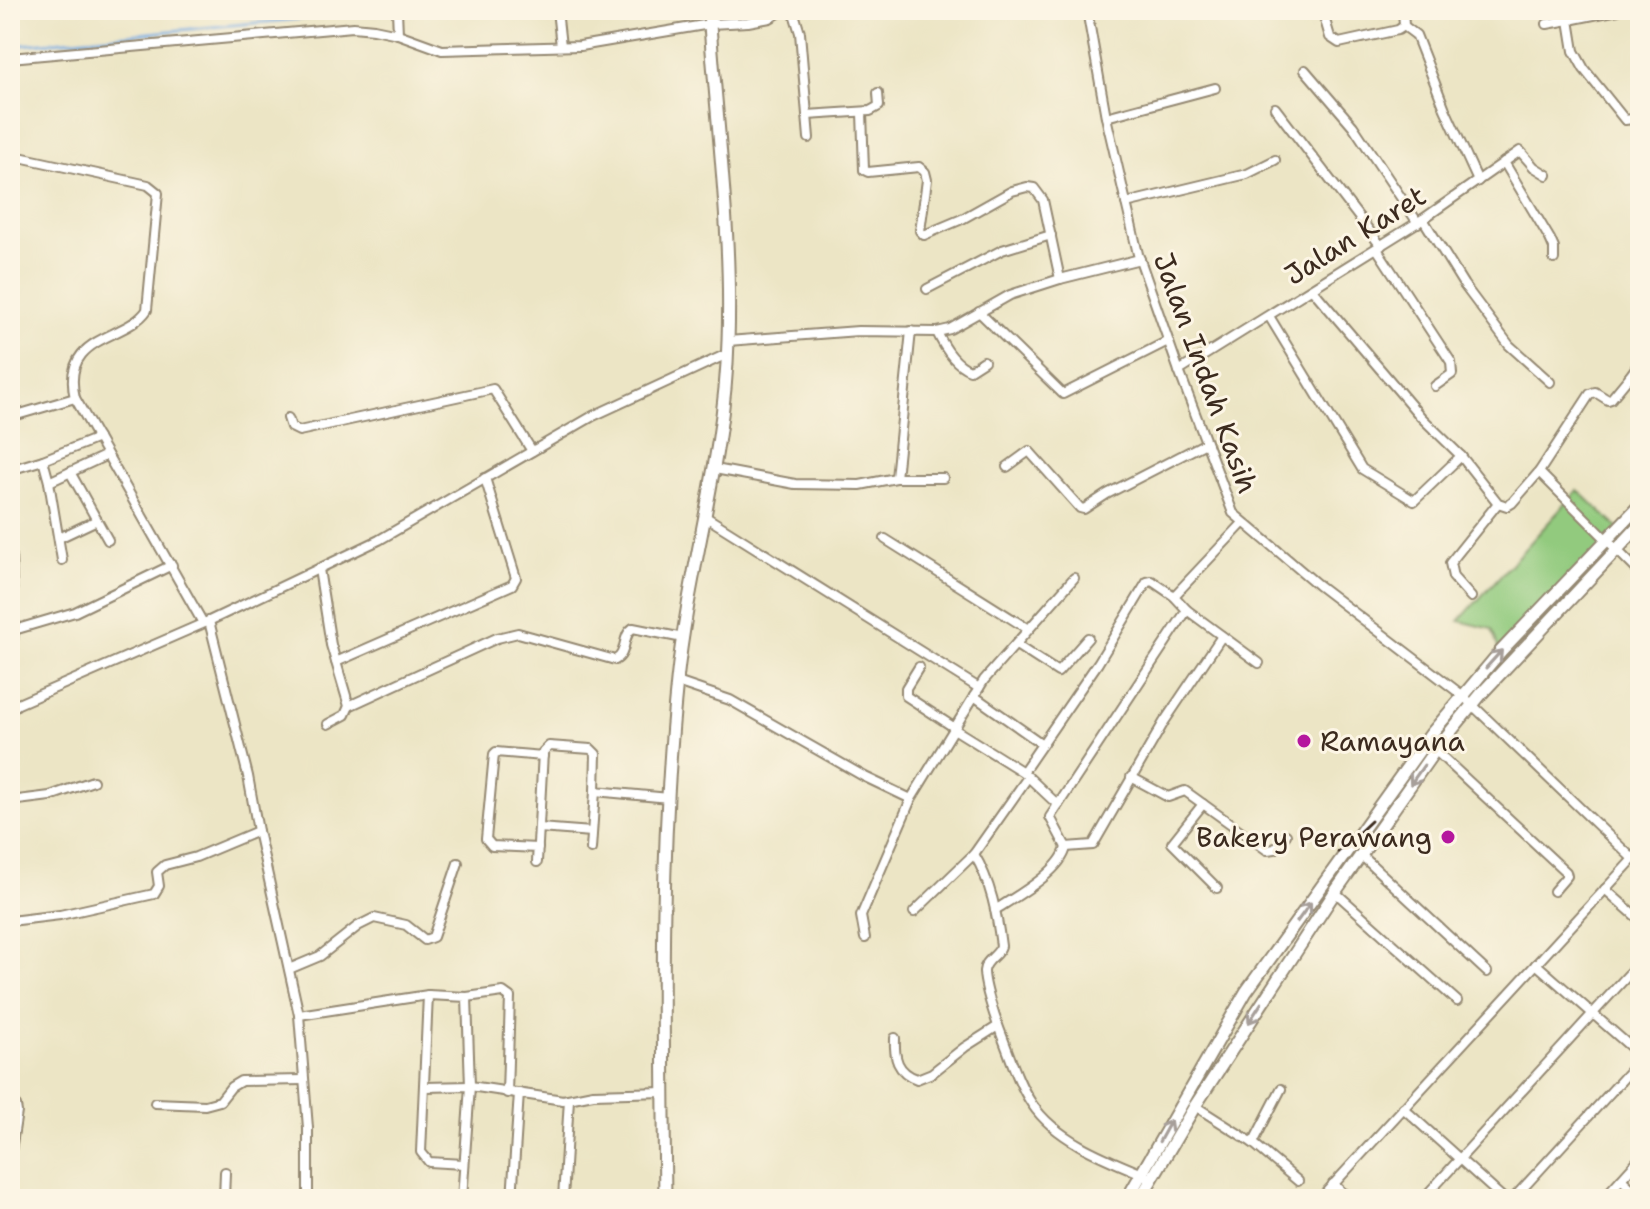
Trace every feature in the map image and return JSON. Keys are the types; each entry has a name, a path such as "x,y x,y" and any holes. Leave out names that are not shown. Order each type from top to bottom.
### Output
{"main road":[{"path":"665,1199 663,879 677,682 722,427 728,341 725,188 709,10"},
{"path":"1127,1199 1148,1176 1335,892 1435,750 1613,545 1640,505"},
{"path":"1140,1199 1148,1176 1246,992 1431,734 1462,695 1613,545 1640,525"}],"street":[{"path":"397,10 398,34"},
{"path":"557,10 561,46"},
{"path":"10,58 353,27 398,34 442,50 580,46 710,24 748,22 770,18 784,10"},
{"path":"793,10 800,33 809,138"},
{"name":"Jalan Indah Kasih","path":"1087,10 1106,117 1140,259 1233,513 1318,585 1462,695 1633,859"},
{"path":"1322,10 1330,37 1339,43 1404,26"},
{"path":"1403,10 1404,26 1416,35 1478,181"},
{"path":"1547,24 1593,12 1618,10"},
{"path":"1569,20 1574,51 1584,69 1625,120 1640,118"},
{"path":"1305,70 1353,126 1509,345 1550,382"},
{"path":"1106,117 1215,88"},
{"path":"807,115 862,113 878,107 878,93"},
{"path":"1275,108 1379,247 1451,362 1452,374 1435,386"},
{"path":"862,113 864,170 919,167 925,172 927,180 920,231 924,235 962,219 1012,191 1034,188 1043,200 1060,279"},
{"path":"1547,175 1534,167 1522,151 1504,162 1550,239 1554,259"},
{"path":"10,155 148,185 158,193 147,310 141,318 89,348 79,360 73,375 75,398 206,622 248,776 299,1015 308,1128 308,1199"},
{"path":"1126,203 1247,174 1275,160"},
{"name":"Jalan Karet","path":"1179,371 1421,221 1504,162"},
{"path":"927,289 1002,250 1051,235"},
{"path":"728,341 858,331 937,332 950,329 1010,295 1140,259"},
{"path":"1312,289 1421,417 1461,456 1498,503 1507,506 1539,472 1590,394 1595,392 1611,399 1640,362"},
{"path":"979,312 1063,394 1168,341"},
{"path":"1269,316 1369,476 1414,501 1461,456"},
{"path":"896,478 911,331"},
{"path":"937,332 944,347 965,369 970,370 984,361"},
{"path":"10,710 379,540 593,416 727,354"},
{"path":"1630,376 1640,387"},
{"path":"288,418 291,427 299,431 493,389 532,451"},
{"path":"10,417 75,398"},
{"path":"10,470 98,438"},
{"path":"1007,467 1029,451 1084,509 1206,443"},
{"path":"49,482 107,455"},
{"path":"43,460 62,560"},
{"path":"715,469 795,484 860,485 896,478 943,478"},
{"path":"70,472 108,540"},
{"path":"1539,472 1640,573"},
{"path":"336,662 512,585 516,578 485,478"},
{"path":"1471,597 1453,577 1450,563 1498,503"},
{"path":"706,517 976,692 1042,744"},
{"path":"59,538 97,520"},
{"path":"1174,596 1243,523"},
{"path":"10,531 14,630 10,675"},
{"path":"885,539 1028,629"},
{"path":"14,630 75,612 172,565"},
{"path":"319,569 336,662 349,706 345,715 328,724"},
{"path":"865,938 861,916 911,799 976,692 1074,578"},
{"path":"914,912 974,854 1147,582 1152,581 1174,596 1187,610 1259,663"},
{"path":"995,910 1030,887 1065,856 1066,847 1050,817 1187,610"},
{"path":"349,706 497,638 518,633 615,660 622,655 626,635 633,628 683,638"},
{"path":"1066,847 1093,845 1131,777 1222,636"},
{"path":"1016,645 1058,672 1088,638"},
{"path":"919,667 905,694 1026,774 1058,805"},
{"path":"677,682 730,700 865,777 911,799"},
{"path":"537,862 543,756 545,748 549,746 591,749 596,754 591,849"},
{"path":"1435,750 1566,872 1567,876 1554,891"},
{"path":"538,848 492,846 486,839 494,754 543,756"},
{"path":"1131,777 1168,797 1182,791 1267,850 1275,849 1286,835"},
{"path":"10,801 50,796 93,781"},
{"path":"595,791 669,798"},
{"path":"1203,804 1172,843 1217,888"},
{"path":"539,828 592,832"},
{"path":"10,921 60,915 154,894 159,886 157,872 165,865 196,857 258,831"},
{"path":"1320,1199 1640,850"},
{"path":"974,854 986,873 1001,946 999,952 987,962 984,972 998,1026 1018,1078 1040,1115 1053,1127 1098,1154 1148,1176"},
{"path":"1361,855 1487,972"},
{"path":"289,969 320,956 358,926 374,918 406,925 425,940 433,937 458,863"},
{"path":"1605,889 1640,920"},
{"path":"1335,892 1457,1001"},
{"path":"1423,1199 1640,962"},
{"path":"1513,1199 1640,1058 1536,964"},
{"path":"299,1015 428,995 467,997 503,992 510,997 507,1093"},
{"path":"428,995 420,1145 423,1157 429,1162 463,1164"},
{"path":"462,1199 470,1086 467,997"},
{"path":"895,1038 895,1058 900,1069 917,1079 932,1073 998,1026"},
{"path":"155,1103 205,1105 220,1101 231,1087 241,1081 304,1080"},
{"path":"425,1087 470,1086 553,1100 593,1094 665,1092"},
{"path":"1253,1143 1281,1089"},
{"path":"512,1199 519,1093"},
{"path":"563,1199 569,1099"},
{"path":"10,1101 17,1112 10,1157"},
{"path":"1195,1106 1253,1143 1298,1181"},
{"path":"1403,1108 1504,1199"},
{"path":"1603,1199 1640,1158"},
{"path":"224,1199 225,1172"},
{"path":"1621,1179 1640,1196"},
{"path":"1333,1184 1350,1199"}],"green space":[{"path":"1578,490 1621,531 1501,657 1492,629 1459,621"}],"waterway":[{"path":"10,46 383,11"}],"railway":[{"path":"1338,852 1371,821"}],"place":[{"name":"Ramayana","path":"1304,741"},
{"name":"Bakery Perawang","path":"1448,837"}]}
